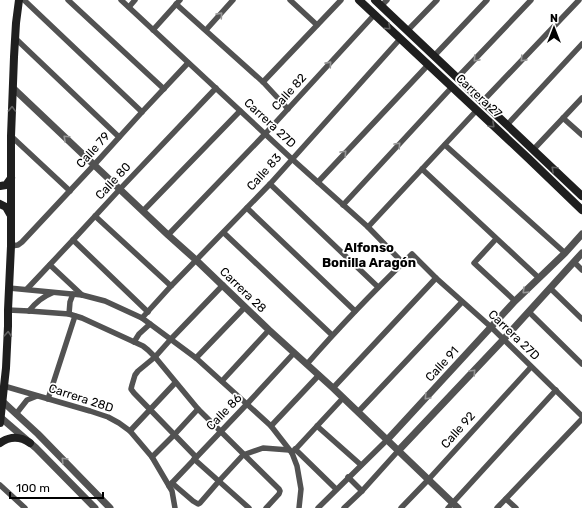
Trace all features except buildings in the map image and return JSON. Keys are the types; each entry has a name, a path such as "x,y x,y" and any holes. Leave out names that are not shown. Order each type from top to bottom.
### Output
{"main road":[{"path":"0,419 7,340 11,246 11,136 15,38 19,0"},
{"name":"Carrera 27","path":"359,0 582,210"},
{"name":"Carrera 27","path":"375,0 384,3 407,31 582,196"},
{"path":"0,186 6,184 11,178"},
{"path":"0,204 4,205 8,209 11,218"},
{"path":"0,443 9,438 25,440 30,443"}],"street":[{"path":"24,0 142,112"},
{"path":"68,0 164,89"},
{"name":"Carrera 27D","path":"121,0 292,159 368,227 403,263 412,254 436,278 491,327 582,417"},
{"path":"129,7 135,0"},
{"path":"206,30 233,0"},
{"path":"290,0 317,25"},
{"path":"263,82 341,0"},
{"path":"407,31 437,0"},
{"path":"434,56 487,0"},
{"path":"457,78 531,0"},
{"path":"482,102 578,0"},
{"path":"153,30 178,2 263,82 288,109"},
{"name":"Calle 82","path":"168,235 265,134 374,14"},
{"path":"15,38 120,137"},
{"name":"Calle 83","path":"142,318 270,184 400,38"},
{"path":"507,125 582,44"},
{"name":"Calle 79","path":"11,246 16,246 21,243 188,63"},
{"path":"318,182 428,64"},
{"path":"342,204 452,87"},
{"name":"Carrera 28","path":"13,88 269,330 333,388 453,506"},
{"name":"Calle 80","path":"27,289 216,88"},
{"path":"533,150 582,98"},
{"path":"143,211 240,111"},
{"path":"368,227 476,111"},
{"path":"563,118 582,135"},
{"path":"11,136 70,191"},
{"path":"445,145 564,253"},
{"path":"422,169 539,278"},
{"path":"270,184 378,287"},
{"path":"247,208 355,311"},
{"path":"95,216 172,286"},
{"path":"224,233 332,335"},
{"name":"Calle 91","path":"318,508 387,440 515,301 582,234"},
{"path":"496,239 474,263 515,301"},
{"path":"74,240 148,312"},
{"path":"344,508 362,491 503,340 582,253"},
{"path":"574,262 582,270"},
{"path":"307,364 332,335 403,263"},
{"path":"50,265 82,295"},
{"path":"333,388 436,278"},
{"path":"222,285 170,339 155,357 138,371 133,380 131,389 175,434 195,458 249,508"},
{"path":"9,288 82,295 104,300 142,318 196,358 222,381 246,406 271,426 292,451 336,489"},
{"path":"550,288 582,319"},
{"path":"29,311 33,305 47,295 55,292"},
{"path":"69,314 70,302 73,294"},
{"path":"358,412 462,302"},
{"path":"196,358 245,307"},
{"path":"8,310 69,314 82,318 146,348 198,409 222,430 244,455 279,489 279,494 266,508"},
{"path":"529,312 582,364"},
{"path":"48,399 75,316"},
{"path":"134,342 139,334 150,324"},
{"path":"222,381 269,330"},
{"name":"Calle 86","path":"171,484 246,406 294,353"},
{"name":"Calle 92","path":"401,508 531,367"},
{"path":"271,426 319,375"},
{"path":"130,431 176,383"},
{"name":"Carrera 28D","path":"4,386 108,417 119,423 130,431 152,457 171,484 175,508"},
{"path":"453,506 556,390"},
{"path":"16,414 27,400 37,396"},
{"path":"292,451 343,398"},
{"path":"1,400 38,434 110,508"},
{"path":"152,457 198,409"},
{"path":"497,508 582,417"},
{"path":"0,419 36,448 95,508"},
{"path":"317,426 361,465"},
{"path":"171,484 198,504 244,455 263,448 292,451"},
{"path":"292,451 297,466 301,489 300,508"},
{"path":"348,477 362,491"},
{"path":"0,485 24,508"},
{"path":"506,499 516,508"}],"district":[{"name":"Alfonso Bonilla Aragón","path":"369,254"}]}
